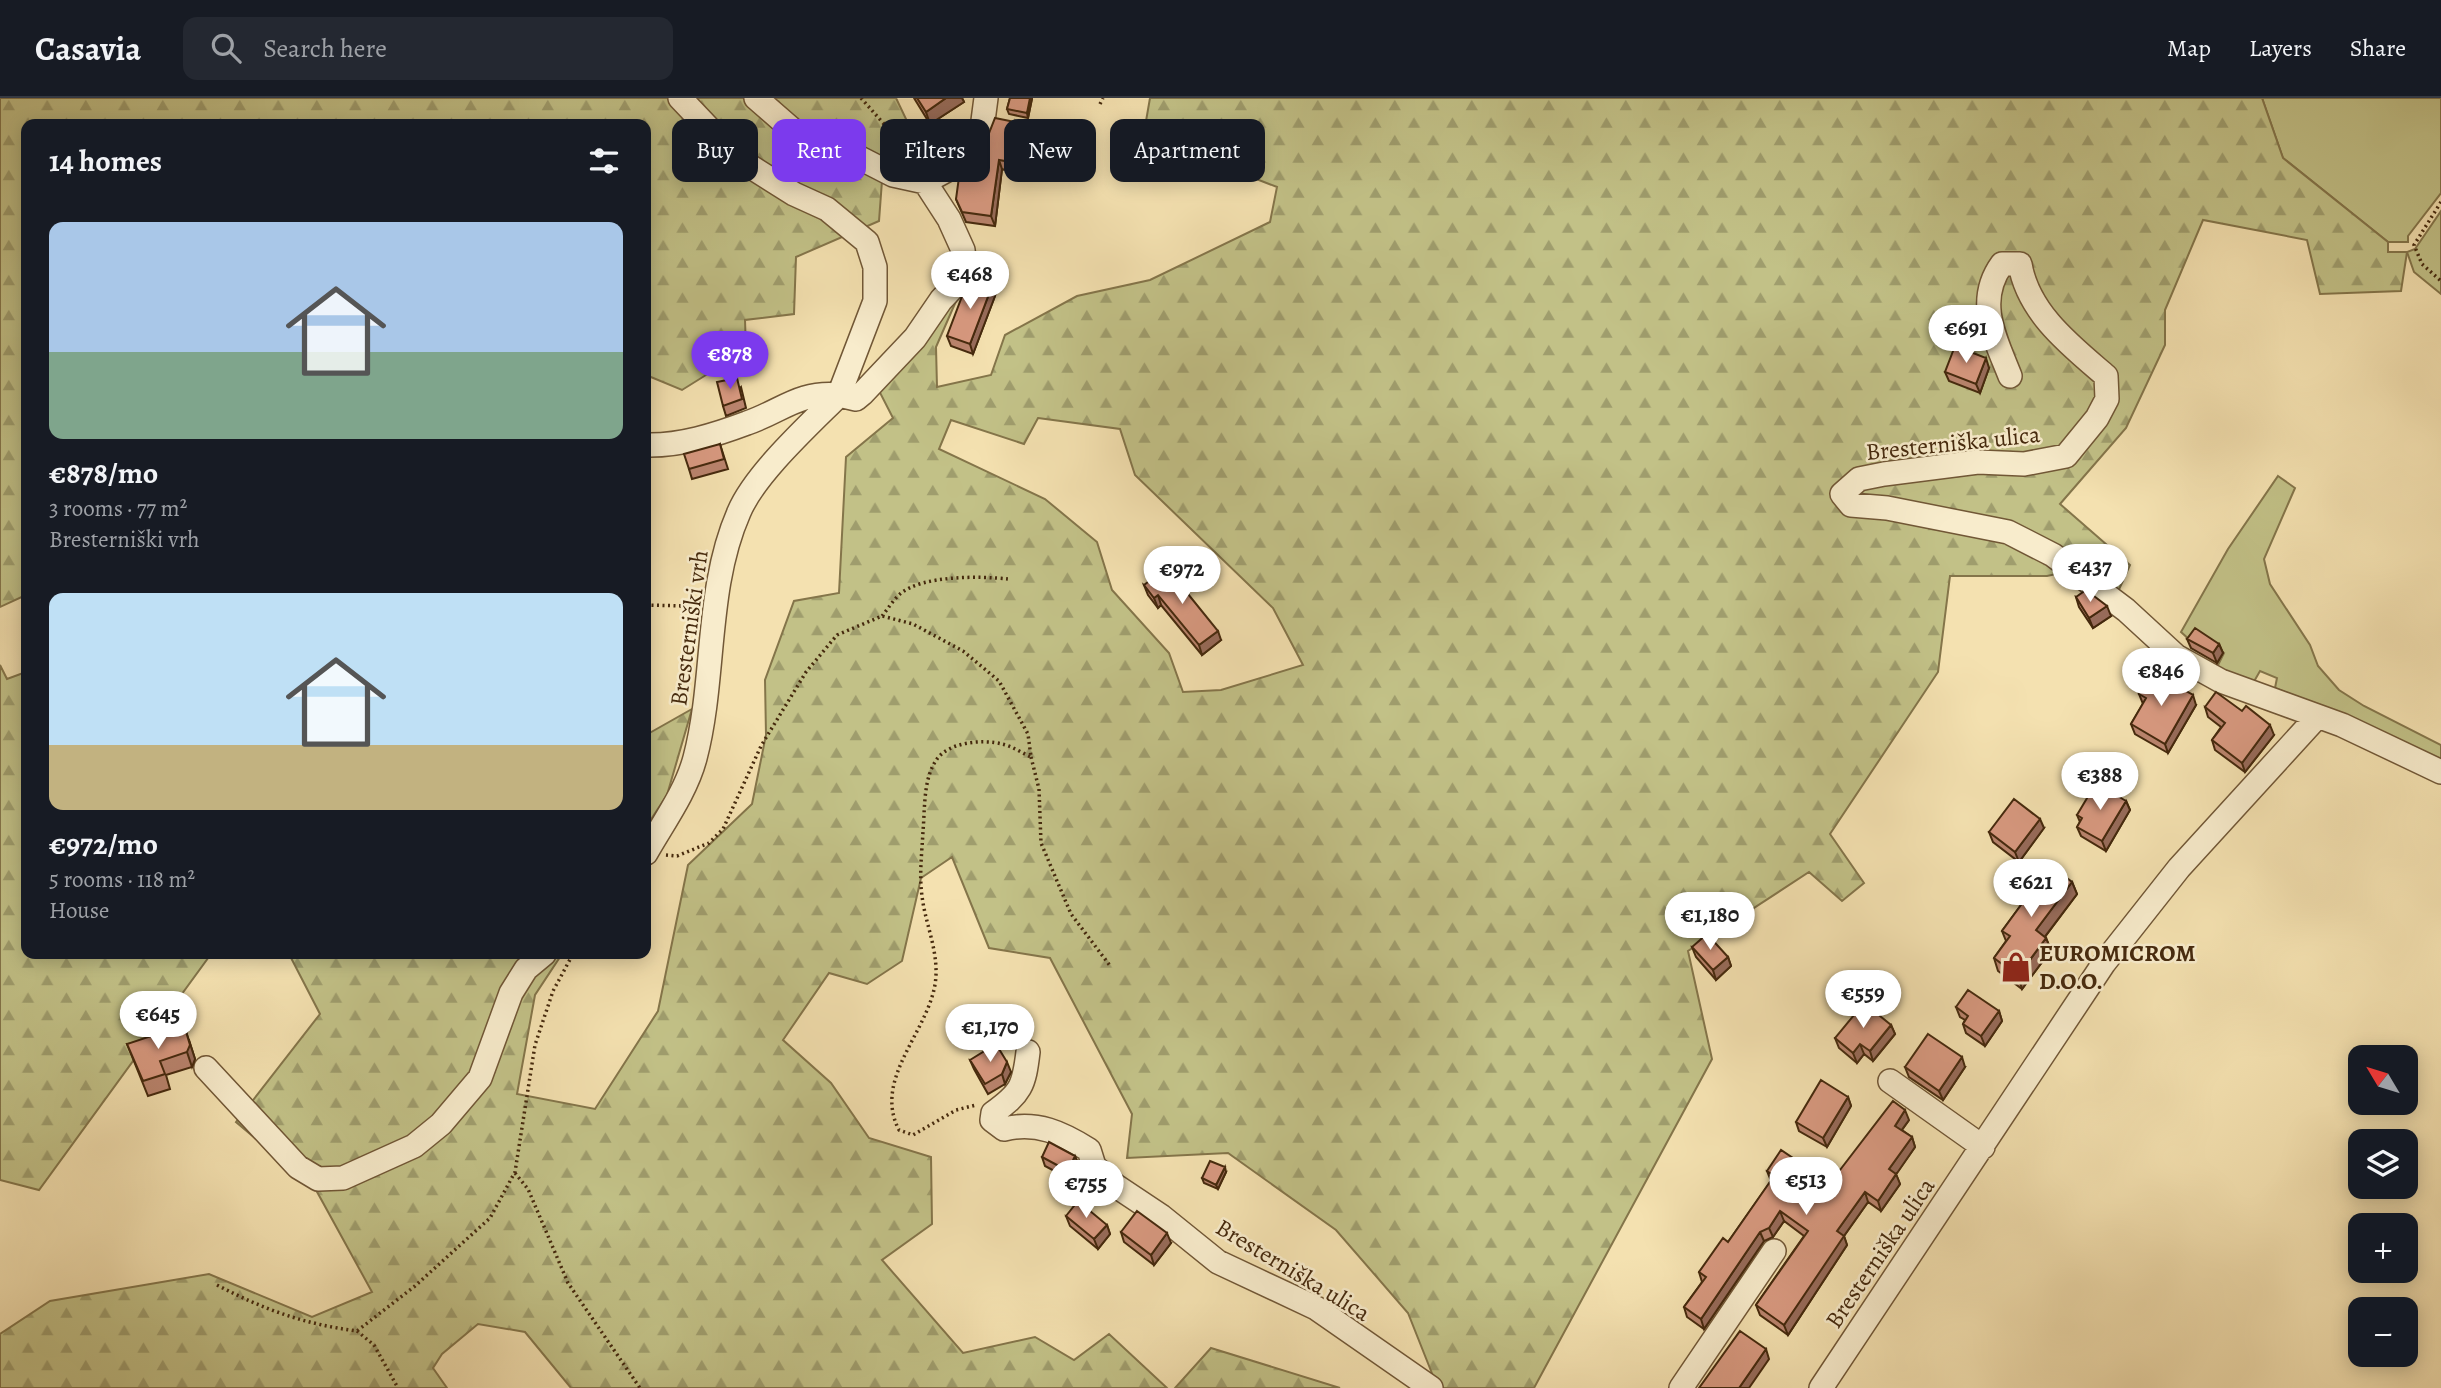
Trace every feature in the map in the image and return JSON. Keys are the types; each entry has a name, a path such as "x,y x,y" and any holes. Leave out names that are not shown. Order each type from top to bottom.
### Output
{"street":[{"name":"Bresterniški vrh","path":"651,854 694,761 703,716 720,574 740,509 768,471 839,395 875,301 875,267 867,242 827,209 794,194 737,158 691,113 680,98"},
{"path":"756,98 803,139 852,154 880,168"},
{"path":"983,119 986,98"},
{"path":"651,445 671,446 748,423 816,393 856,400 915,338 941,300 958,282 965,267 963,250 949,219 926,182"},
{"name":"Bresterniška ulica","path":"1821,1388 2104,963 2179,868 2316,718 2221,681 2176,656 2126,610 2053,555 2008,531 1886,508 1851,505 1842,494 1859,479 1884,474 1979,462 2024,464 2066,456 2097,418 2107,399 2106,376 2070,345 2041,312 2023,283 2020,264 2002,264 1992,278 1987,308 1993,334 2010,376"},
{"path":"2316,718 2362,734 2441,772"},
{"path":"206,1068 298,1167 318,1179 342,1178 414,1146 441,1124 480,1078 512,993 526,969 538,959"},
{"path":"993,1113 1010,1103 1024,1083 1028,1052"},
{"path":"1890,1081 1983,1147"},
{"name":"Bresterniška ulica","path":"993,1113 992,1120 1004,1129 1024,1124 1062,1133 1089,1150 1094,1166 1116,1186 1161,1216 1218,1262 1316,1308 1431,1388"},
{"path":"1681,1388 1774,1251"}],"path":[{"path":"861,98 880,119"},
{"path":"1100,104 1103,98"},
{"path":"2441,202 2414,244 2422,264 2441,281"},
{"path":"651,605 685,606 720,574"},
{"path":"651,854 677,856 709,843 723,829 755,758 806,671 837,635 882,616 901,593 927,583 978,576 1007,579"},
{"path":"882,616 913,624 963,651 999,681 1028,734 1039,789 1041,843 1071,914 1111,967"},
{"path":"993,1113 979,1105 956,1110 913,1135 898,1130 891,1115 890,1094 927,1010 936,976 932,935 922,895 925,792 937,759 948,749 975,742 1002,744 1031,757"},
{"path":"358,1331 415,1286 490,1218 515,1172 535,1045 553,990 570,959"},
{"path":"515,1172 528,1189 568,1283 640,1388"},
{"path":"217,1285 261,1308 312,1325 358,1331 374,1345 398,1388"}],"green space":[{"path":"0,98 896,98 906,119 880,119 882,182 879,221 796,257 794,314 745,320 746,350 682,390 651,377 651,119 21,119 21,597 0,607"},
{"path":"1150,98 2262,98 2283,158 2388,242 2388,252 2407,252 2401,291 2320,294 2307,240 2203,220 2165,310 2165,345 2126,428 2060,504 2130,565 2117,594 2084,568 2047,576 1950,576 1938,672 1830,834 1864,883 1842,901 1809,872 1688,951 1712,1059 1534,1388 1429,1388 1435,1381 1408,1313 1336,1230 1228,1153 1127,1158 1132,1114 1050,958 989,948 952,857 921,878 902,961 867,984 829,973 783,1040 831,1083 869,1138 931,1157 932,1224 882,1260 963,1353 1035,1337 1074,1360 1109,1334 1167,1388 571,1388 525,1332 478,1324 442,1354 433,1368 447,1388 0,1388 0,1334 50,1301 209,1274 312,1317 372,1292 316,1190 236,1122 320,1014 292,959 559,959 535,995 517,1094 595,1109 658,1011 688,865 752,804 766,735 765,680 794,601 839,593 846,457 893,418 873,379 960,292 936,347 937,387 991,375 1005,335 1077,296 1150,280 1270,222 1277,187 1264,182 1265,119 1146,119","holes":["1038,418 1120,429 1135,475 1273,608 1303,665 1221,690 1183,692 1169,653 1112,590 1097,542 1045,499 939,449 951,420 1024,444"]},
{"path":"2262,98 2441,98 2441,193 2408,236 2408,242 2388,242 2283,158"},
{"path":"2441,211 2441,294 2414,272 2407,252 2415,249"},
{"path":"2278,476 2295,488 2264,559 2270,584 2310,645 2318,666 2339,690 2364,706 2441,745 2441,763 2275,688 2277,678 2260,671 2252,685 2215,671 2224,653 2198,634 2191,641 2181,632 2228,549"},
{"path":"0,665 7,679 21,674 21,959 207,959 39,1190 0,1180"},
{"path":"692,709 667,795 651,819 651,732"},
{"path":"1211,1348 1340,1388 1175,1388"}],"building":[{"path":"917,98 946,98 926,112"},
{"path":"1010,98 1030,98 1027,113 1007,109"},
{"path":"995,118 1004,120 1004,161 999,160 991,216 962,212 956,199 958,182 990,182 990,131"},
{"path":"969,278 992,286 970,344 947,336"},
{"path":"1955,346 1986,358 1976,384 1945,372"},
{"path":"737,378 742,399 723,406 717,382"},
{"path":"720,444 724,459 689,469 684,454"},
{"path":"1167,568 1218,631 1199,645 1158,595 1154,598 1144,585"},
{"path":"2086,590 2107,606 2089,618 2076,597"},
{"path":"2195,628 2219,644 2213,653 2187,639"},
{"path":"2152,672 2193,695 2165,744 2131,724 2146,698 2139,694"},
{"path":"2216,692 2242,711 2246,706 2270,725 2242,763 2212,740 2225,723 2205,707"},
{"path":"2096,783 2126,801 2102,841 2077,827 2082,818 2077,815"},
{"path":"2014,799 2040,819 2015,852 1989,832"},
{"path":"2046,862 2072,882 2036,930 2046,938 2018,976 1994,958 2010,936 2002,931 2026,898 2021,895"},
{"path":"1707,934 1728,957 1713,970 1692,947"},
{"path":"1968,990 1999,1011 1981,1036 1963,1024 1968,1016 1956,1007"},
{"path":"1864,1003 1891,1025 1870,1051 1860,1044 1853,1053 1835,1038"},
{"path":"1026,1016 1027,1033 1007,1036 1005,1018"},
{"path":"184,1025 190,1045 187,1052 160,1061 165,1074 143,1081 127,1044"},
{"path":"1928,1034 1962,1057 1939,1091 1905,1067"},
{"path":"996,1044 1007,1062 1002,1074 985,1084 970,1060"},
{"path":"1821,1080 1848,1097 1823,1138 1796,1122"},
{"path":"1893,1101 1905,1110 1895,1126 1912,1137 1889,1169 1896,1174 1878,1201 1865,1192 1837,1231 1844,1236 1784,1325 1756,1305 1808,1231 1780,1211 1769,1228 1760,1232 1701,1319 1684,1307 1706,1277 1699,1272 1723,1238 1728,1242 1774,1176 1767,1171 1781,1150 1830,1183"},
{"path":"1049,1142 1075,1156 1068,1171 1042,1157"},
{"path":"1210,1161 1225,1167 1216,1185 1202,1178"},
{"path":"1078,1201 1107,1225 1094,1239 1066,1216"},
{"path":"1137,1211 1167,1233 1151,1255 1121,1232"},
{"path":"1740,1331 1766,1349 1739,1388 1699,1388"}],"place":[{"name":"EUROMICROM D.O.O.","path":"2016,967"}]}
